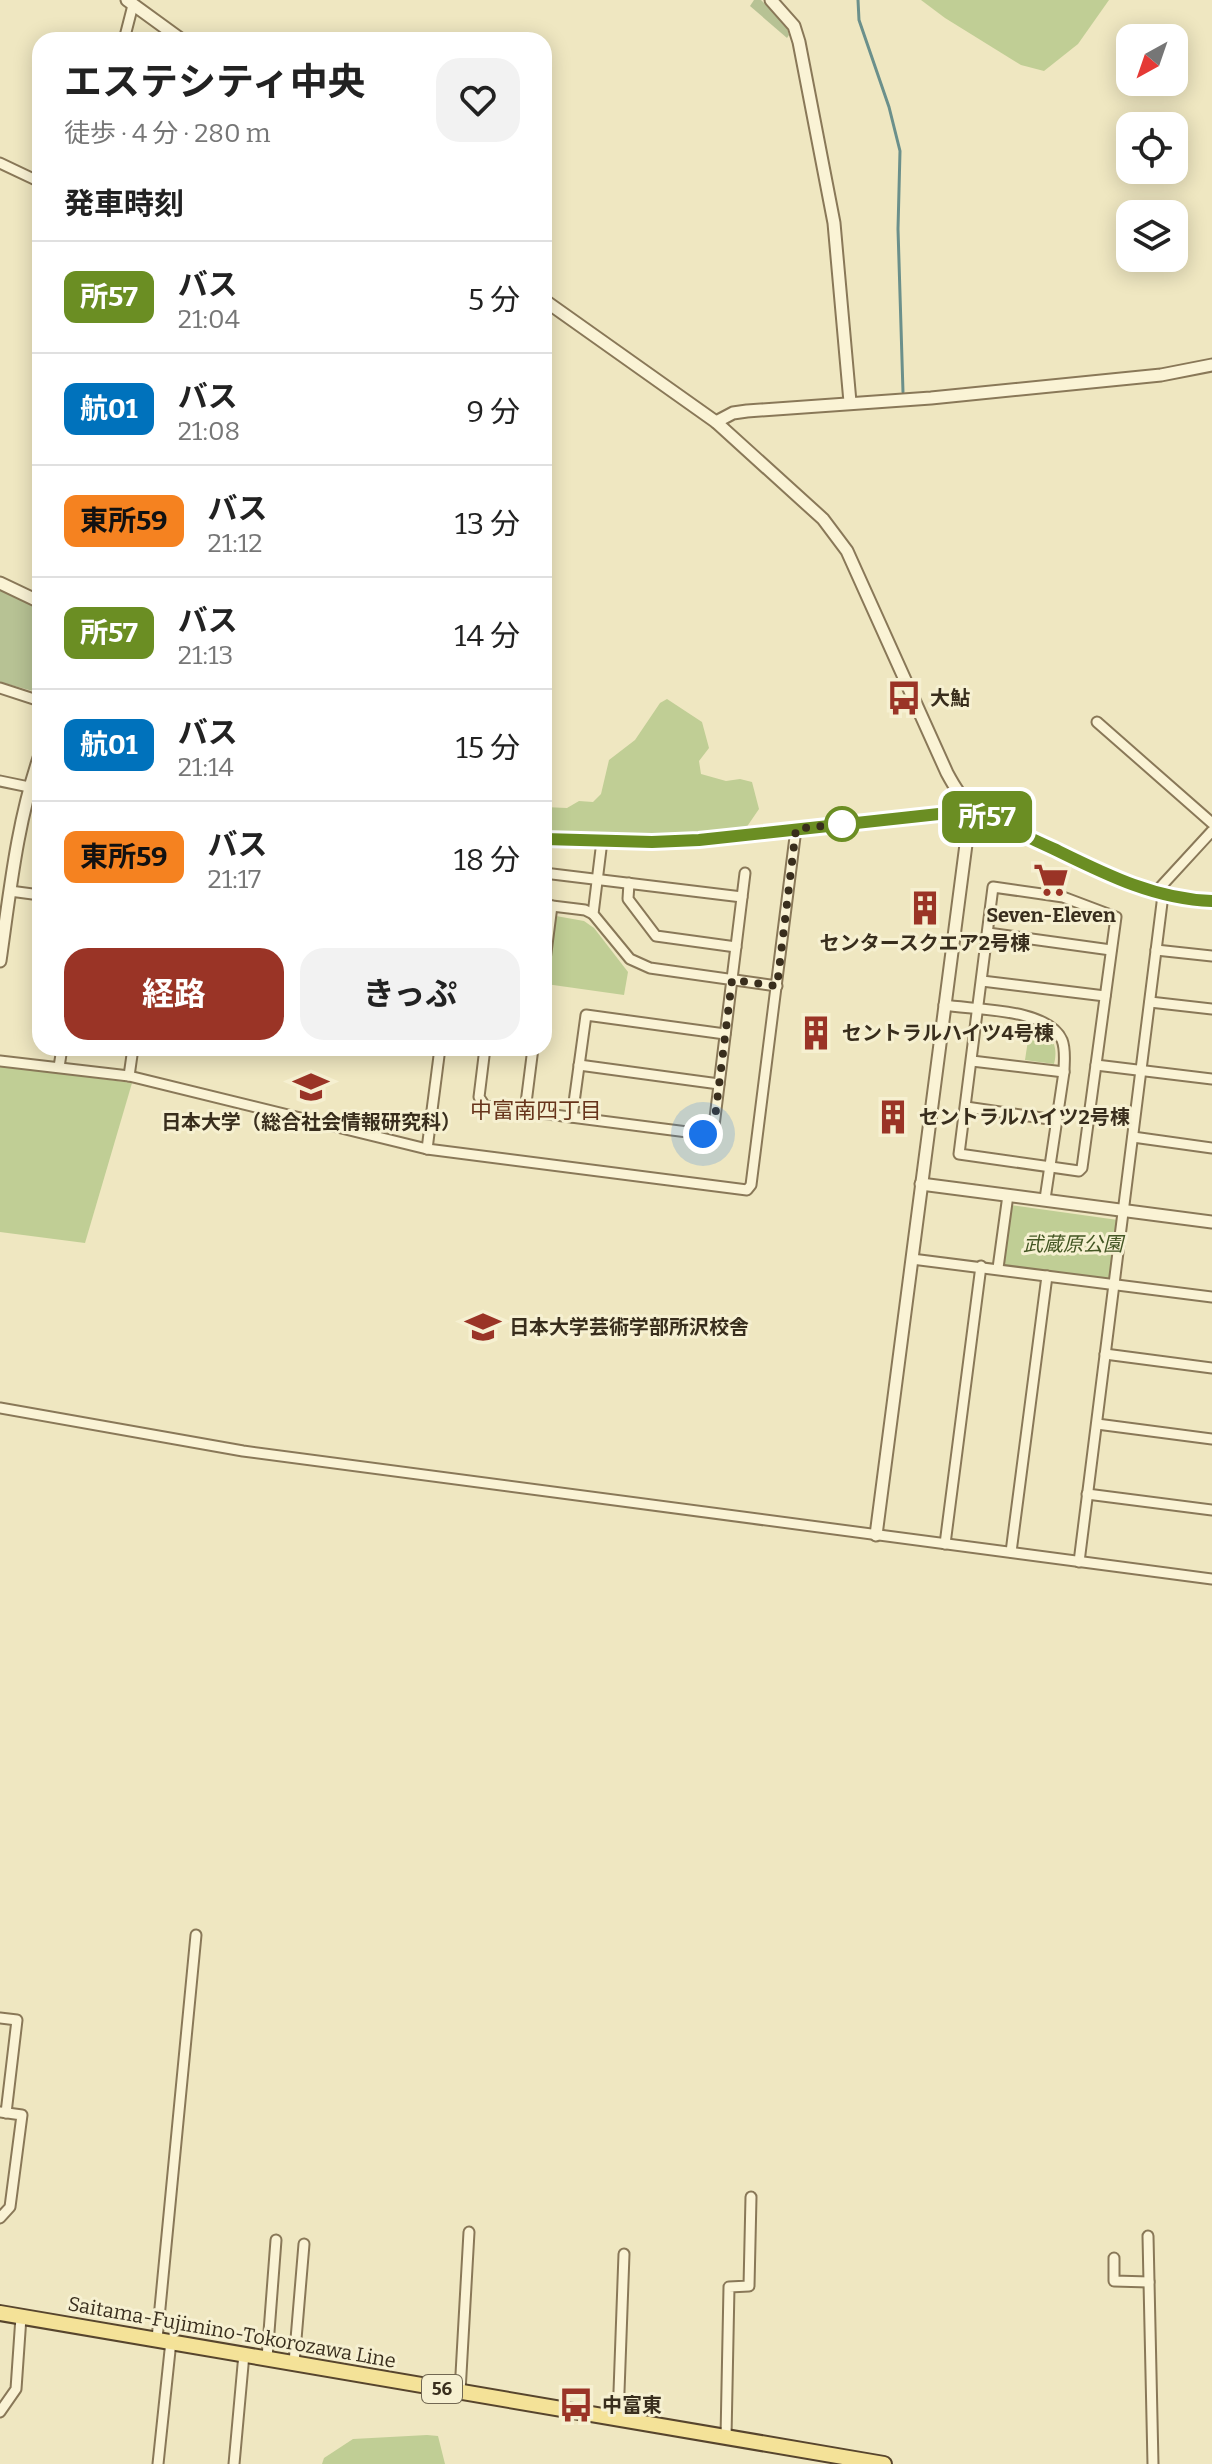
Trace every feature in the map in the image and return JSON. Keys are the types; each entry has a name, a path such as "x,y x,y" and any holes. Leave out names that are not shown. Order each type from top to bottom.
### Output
{"main road":[{"name":"Saitama-Fujimino-Tokorozawa Line","path":"0,2313 884,2464"}],"street":[{"path":"771,0 794,26 799,42 834,223 850,402"},
{"path":"125,32 130,2 171,32"},
{"path":"0,163 32,178"},
{"path":"552,306 716,422 802,499 837,536 858,573 947,773 971,806 993,820 1105,874 1159,894 1212,901"},
{"path":"716,422 733,413 1146,377 1212,365"},
{"path":"0,583 32,598"},
{"path":"0,688 32,698"},
{"path":"1097,722 1212,823"},
{"path":"0,961 17,841 32,778"},
{"path":"0,781 29,787"},
{"path":"552,839 699,840 948,813 971,806"},
{"path":"876,1535 971,806"},
{"path":"0,1061 129,1076 427,1149 747,1190 751,1185 796,829"},
{"path":"1079,1562 1142,1070 1159,894 1212,831"},
{"path":"593,914 602,841"},
{"path":"484,1056 479,1097 485,1106 703,1134 714,1126 745,873"},
{"path":"552,874 742,897"},
{"path":"629,883 628,899 656,936 736,947"},
{"path":"993,887 1063,897 1116,917 1111,950 1082,1168 1079,1171 959,1154 993,887"},
{"path":"10,891 32,894"},
{"path":"552,906 585,910 593,914 630,959 641,967 777,986"},
{"path":"988,933 1111,950"},
{"path":"1156,950 1212,956"},
{"path":"982,981 1105,996"},
{"path":"1150,1002 1212,1009"},
{"path":"944,1005 1035,1017 1047,1023 1062,1040 1064,1072 1045,1199"},
{"path":"572,1117 586,1015 725,1034"},
{"path":"59,1067 61,1056"},
{"path":"129,1076 132,1056"},
{"path":"427,1149 439,1056"},
{"path":"525,1111 532,1056"},
{"path":"972,1061 1064,1072"},
{"path":"579,1065 719,1084"},
{"path":"1096,1065 1212,1079"},
{"path":"966,1107 1056,1120"},
{"path":"1133,1137 1212,1148"},
{"path":"921,1184 1212,1222"},
{"path":"998,1268 1008,1195"},
{"path":"912,1259 1212,1297"},
{"path":"945,1544 981,1266"},
{"path":"1011,1552 1047,1276"},
{"path":"1105,1354 1212,1368"},
{"path":"0,1408 243,1451 1212,1579"},
{"path":"1097,1424 1212,1439"},
{"path":"1087,1494 1212,1510"},
{"path":"158,2464 164,2340 196,1935"},
{"path":"0,2018 17,2020 3,2113 22,2115 10,2207 0,2218"},
{"path":"726,2437 729,2287 749,2286 751,2197"},
{"path":"460,2392 469,2232"},
{"path":"1148,2236 1153,2464"},
{"path":"267,2358 276,2240"},
{"path":"294,2363 304,2244"},
{"path":"618,2419 624,2254"},
{"path":"1114,2258 1114,2281 1149,2282"},
{"path":"0,2412 16,2389 21,2317"},
{"path":"234,2464 244,2354"}],"green space":[{"path":"754,0 761,0 786,25 787,38 750,6"},
{"path":"921,0 1109,0 1078,44 1044,71 1021,65"},
{"path":"0,588 32,605 32,691 0,682"},
{"path":"667,699 702,722 709,748 699,761 701,774 726,781 740,779 752,782 759,809 746,828 645,836 552,832 552,807 567,808 579,801 593,802 601,794 609,760 635,740 660,703"},
{"path":"556,916 584,921 594,928 628,972 624,995 552,985 552,943"},
{"path":"1033,1025 1052,1040 1054,1064 1025,1060 1030,1027"},
{"path":"0,1065 132,1083 85,1243 0,1232"},
{"name":"武蔵原公園","path":"1010,1205 1118,1220 1111,1278 1005,1266"},
{"path":"438,2436 445,2464 322,2464 324,2458 353,2439"}],"waterway":[{"path":"858,0 859,20 889,107 900,151 898,229 903,392"}],"bus line":[{"name":"所57","path":"552,839 699,840 948,813 971,806 993,820 1118,880 1163,895 1212,901"}],"place":[{"name":"大鮎","path":"904,698"},
{"name":"Seven-Eleven","path":"1051,880"},
{"name":"センタースクエア2号棟","path":"925,908"},
{"name":"セントラルハイツ4号棟","path":"816,1033"},
{"name":"日本大学（総合社会情報研究科）","path":"311,1087"},
{"name":"セントラルハイツ2号棟","path":"893,1117"},
{"name":"日本大学芸術学部所沢校舎","path":"483,1327"},
{"name":"中富東","path":"576,2405"}],"district":[{"name":"中富南四丁目","path":"536,1110"}],"route":[{"path":"703,1134 714,1126 732,980 777,986 796,829 847,823 842,824"}]}
